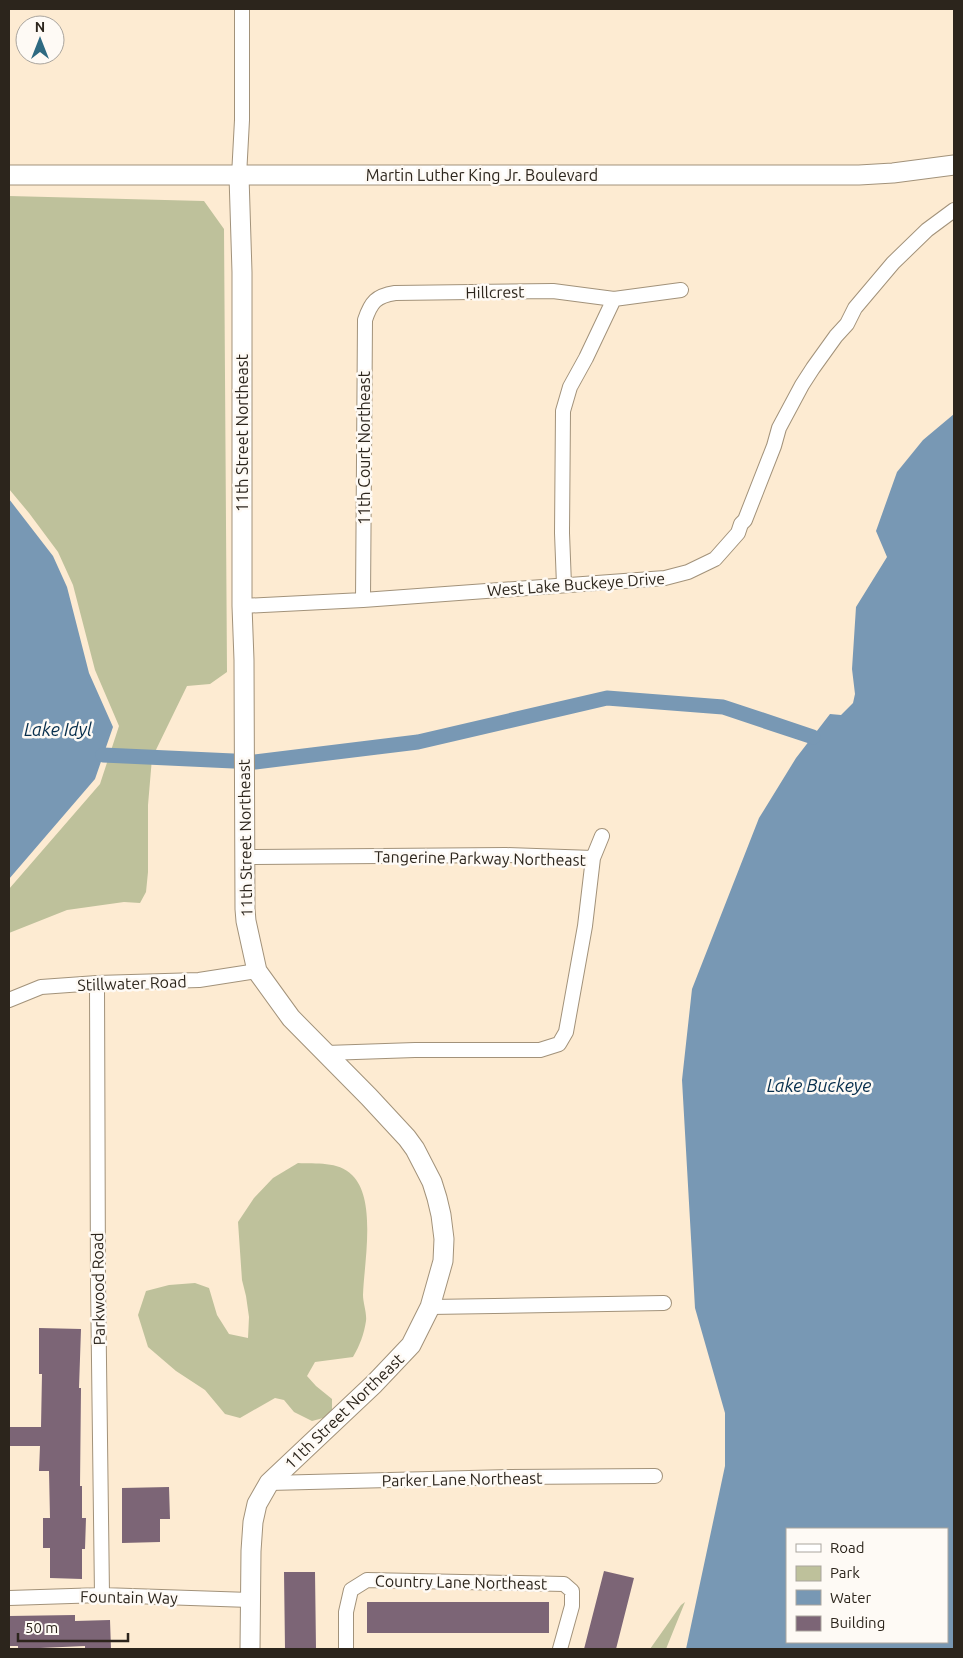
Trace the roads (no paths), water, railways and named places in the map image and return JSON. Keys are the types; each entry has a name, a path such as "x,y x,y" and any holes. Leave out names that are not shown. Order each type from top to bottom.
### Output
{"street":[{"name":"11th Street Northeast","path":"242,9 242,120 239,176 242,272 242,606 246,921 258,972 291,1018 407,1138 415,1150 432,1182 441,1215 444,1239 443,1261 430,1307 411,1345 374,1384 269,1483 257,1504 253,1522 250,1649"},
{"name":"Martin Luther King Jr. Boulevard","path":"9,175 859,174 893,173 954,165"},
{"name":"West Lake Buckeye Drive","path":"242,606 363,600 666,578 688,572 715,559 738,533 740,524 745,520 774,446 779,428 813,368 847,324 856,308 893,263 927,230 954,210"},
{"name":"Hillcrest","path":"377,300 382,295 395,293 553,291 614,299 681,290"},
{"path":"564,585 562,534 563,410 570,387 614,299"},
{"name":"11th Court Northeast","path":"363,600 365,320 369,307 377,300"},
{"path":"593,858 602,836"},
{"name":"Tangerine Parkway Northeast","path":"245,856 506,855 593,858 585,926 572,1001 566,1032 559,1044 540,1050 415,1050 326,1053"},
{"name":"Stillwater Road","path":"9,1000 41,987 97,983 199,980 258,972"},
{"name":"Parkwood Road","path":"97,983 102,1595"},
{"path":"430,1307 664,1304"},
{"name":"Parker Lane Northeast","path":"269,1483 510,1477 655,1476"},
{"name":"Country Lane Northeast","path":"346,1649 346,1612 351,1590 367,1580 564,1584 572,1591 572,1606 560,1649"},
{"name":"Fountain Way","path":"9,1598 102,1595 250,1600"}],"water":[{"name":"Lake Buckeye","path":"954,414 954,1649 686,1649 725,1466 725,1413 695,1308 682,1080 692,989 759,818 796,758 830,714 841,715 853,703 855,694 852,669 856,607 887,557 876,531 897,472 923,440"},
{"name":"Lake Idyl","path":"9,499 53,556 67,587 89,673 113,727 95,779 9,879"}],"waterway":[{"path":"103,755 255,762 418,742 607,698 723,707 813,737"}]}
